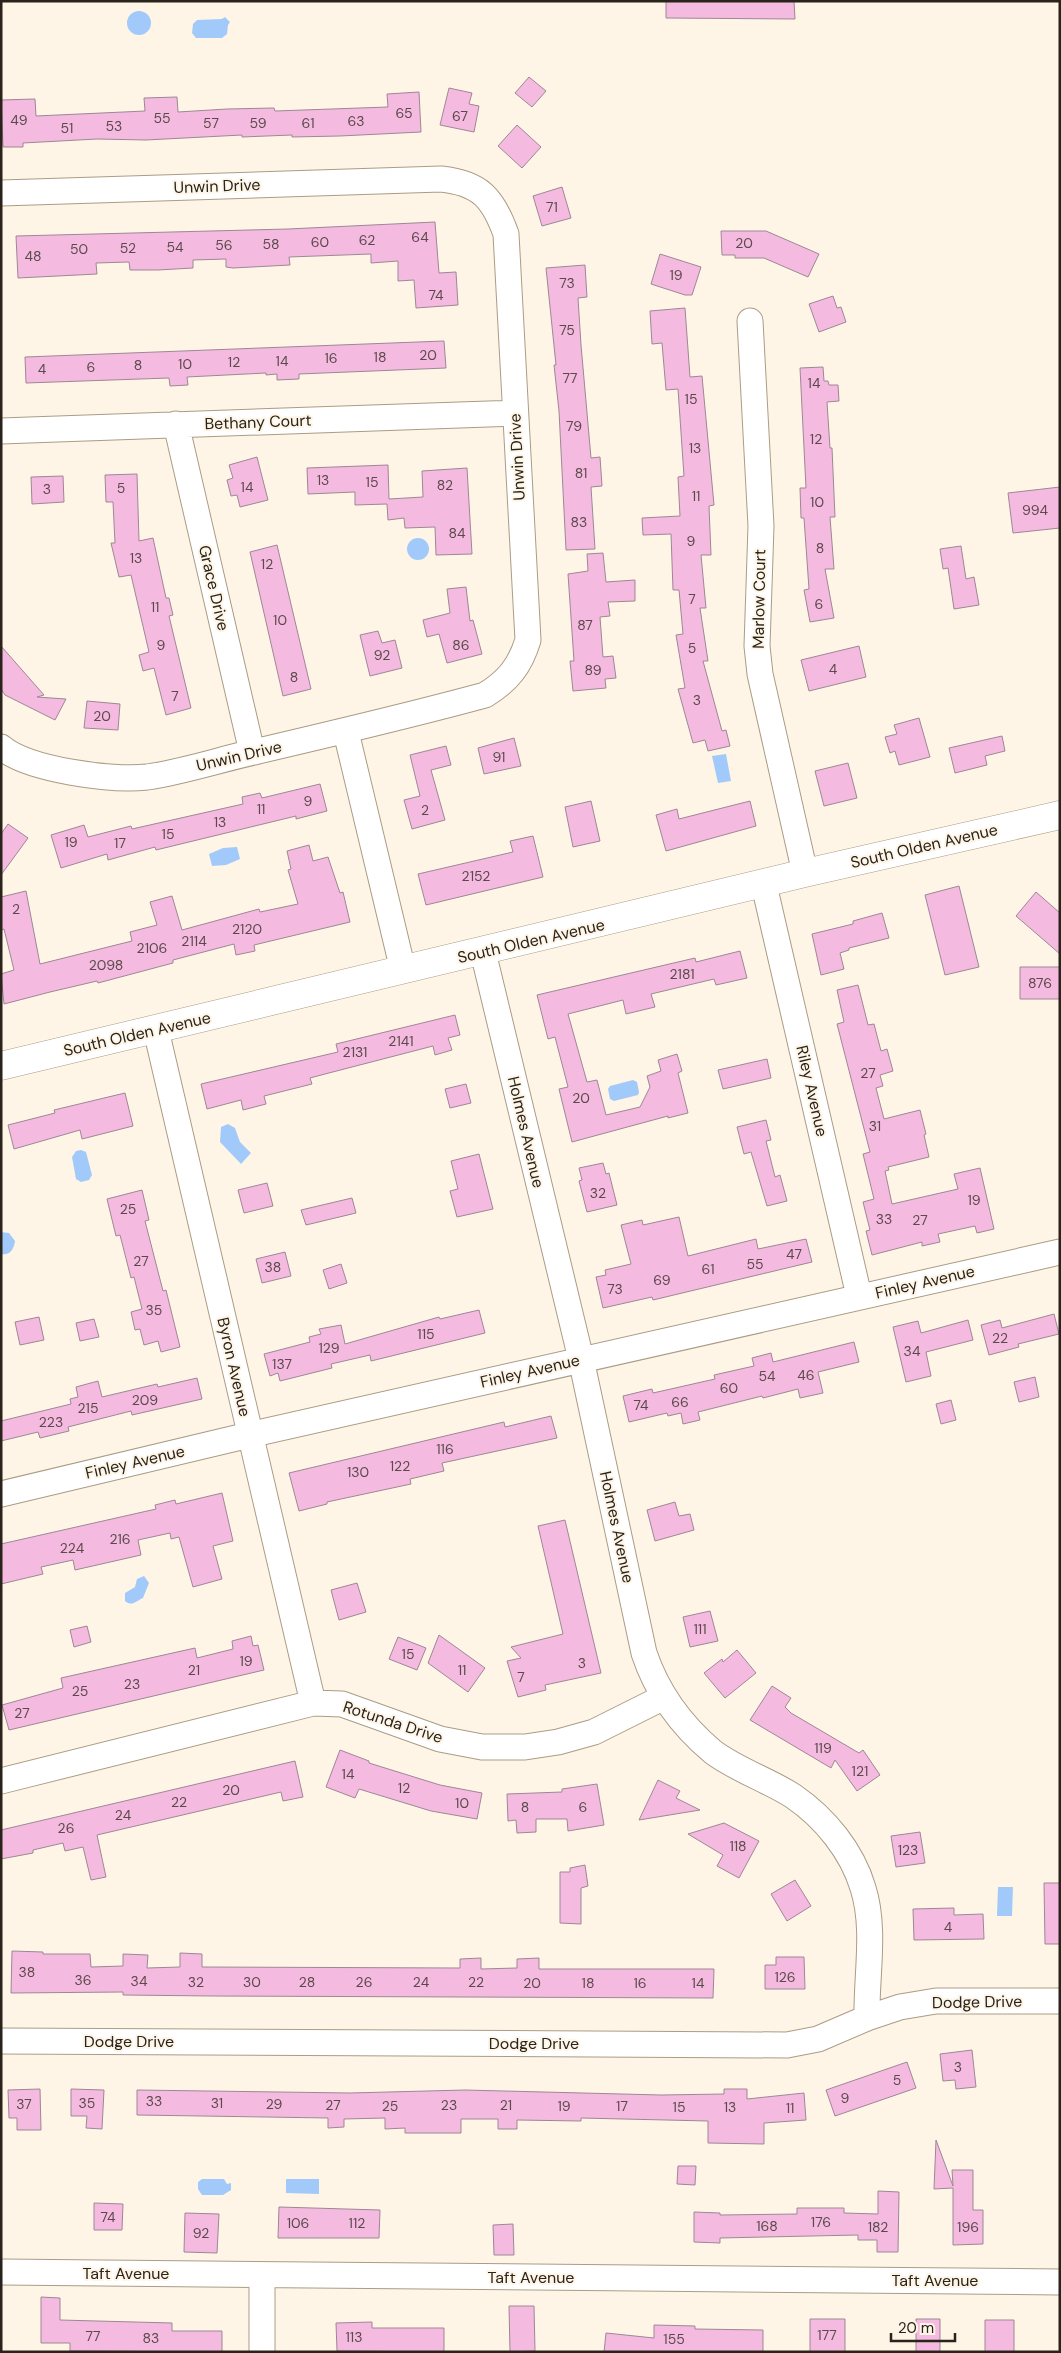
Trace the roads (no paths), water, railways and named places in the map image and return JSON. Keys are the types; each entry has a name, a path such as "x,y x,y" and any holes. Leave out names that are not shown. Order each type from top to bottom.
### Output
{"main road":[{"name":"South Olden Avenue","path":"1,1066 764,885 805,873 1060,815"}],"street":[{"name":"Unwin Drive","path":"1,193 441,179 461,181 477,189 490,201 506,234 514,413 528,640 522,658 502,684 485,695 346,732 146,777 115,777 80,773 39,764 4,753"},
{"name":"Marlow Court","path":"750,321 761,526 758,655 760,674 805,873"},
{"name":"Bethany Court","path":"1,431 514,413"},
{"name":"Grace Drive","path":"176,424 252,752"},
{"path":"346,732 403,970"},
{"name":"Riley Avenue","path":"764,885 859,1296"},
{"name":"Holmes Avenue","path":"483,952 581,1359 644,1653 652,1677 664,1698 692,1732 714,1752 793,1796 816,1815 835,1835 852,1861 864,1890 868,1923 867,2018"},
{"name":"Byron Avenue","path":"156,1030 313,1704"},
{"name":"Finley Avenue","path":"1,1494 581,1359 1060,1252"},
{"name":"Rotunda Drive","path":"1,1781 313,1704 342,1704 440,1739 482,1747 525,1746 558,1742 594,1732 664,1698"},
{"name":"Dodge Drive","path":"1,2041 787,2045 818,2039 867,2018 900,2007 936,2001 1060,2001"},
{"name":"Taft Avenue","path":"1,2272 1060,2282"},
{"path":"262,2275 262,2352"}],"water":[{"path":"139,11 147,15 151,23 147,31 139,35 131,31 127,23 131,15"},
{"path":"225,17 230,22 227,34 222,38 196,38 192,33 193,24 197,20 222,19"},
{"path":"418,538 426,541 429,549 426,557 418,560 410,557 407,549 410,541"},
{"path":"726,754 731,781 718,783 712,756"},
{"path":"237,847 240,859 226,865 212,866 209,854 223,848"},
{"path":"633,1080 637,1082 638,1095 614,1101 610,1099 608,1089 610,1086"},
{"path":"228,1124 235,1128 240,1142 251,1153 241,1164 220,1142 221,1127"},
{"path":"76,1151 86,1152 92,1175 89,1180 81,1182 76,1179 72,1157"},
{"path":"1,1232 9,1233 15,1241 13,1249 7,1254 1,1254"},
{"path":"144,1576 149,1583 143,1598 134,1603 127,1603 125,1601 125,1593 135,1587 137,1579"},
{"path":"998,1887 1013,1887 1012,1916 997,1916"},
{"path":"202,2179 224,2179 227,2184 231,2183 231,2190 223,2195 202,2195 198,2189 198,2182"},
{"path":"286,2179 319,2179 319,2194 286,2193"}]}
